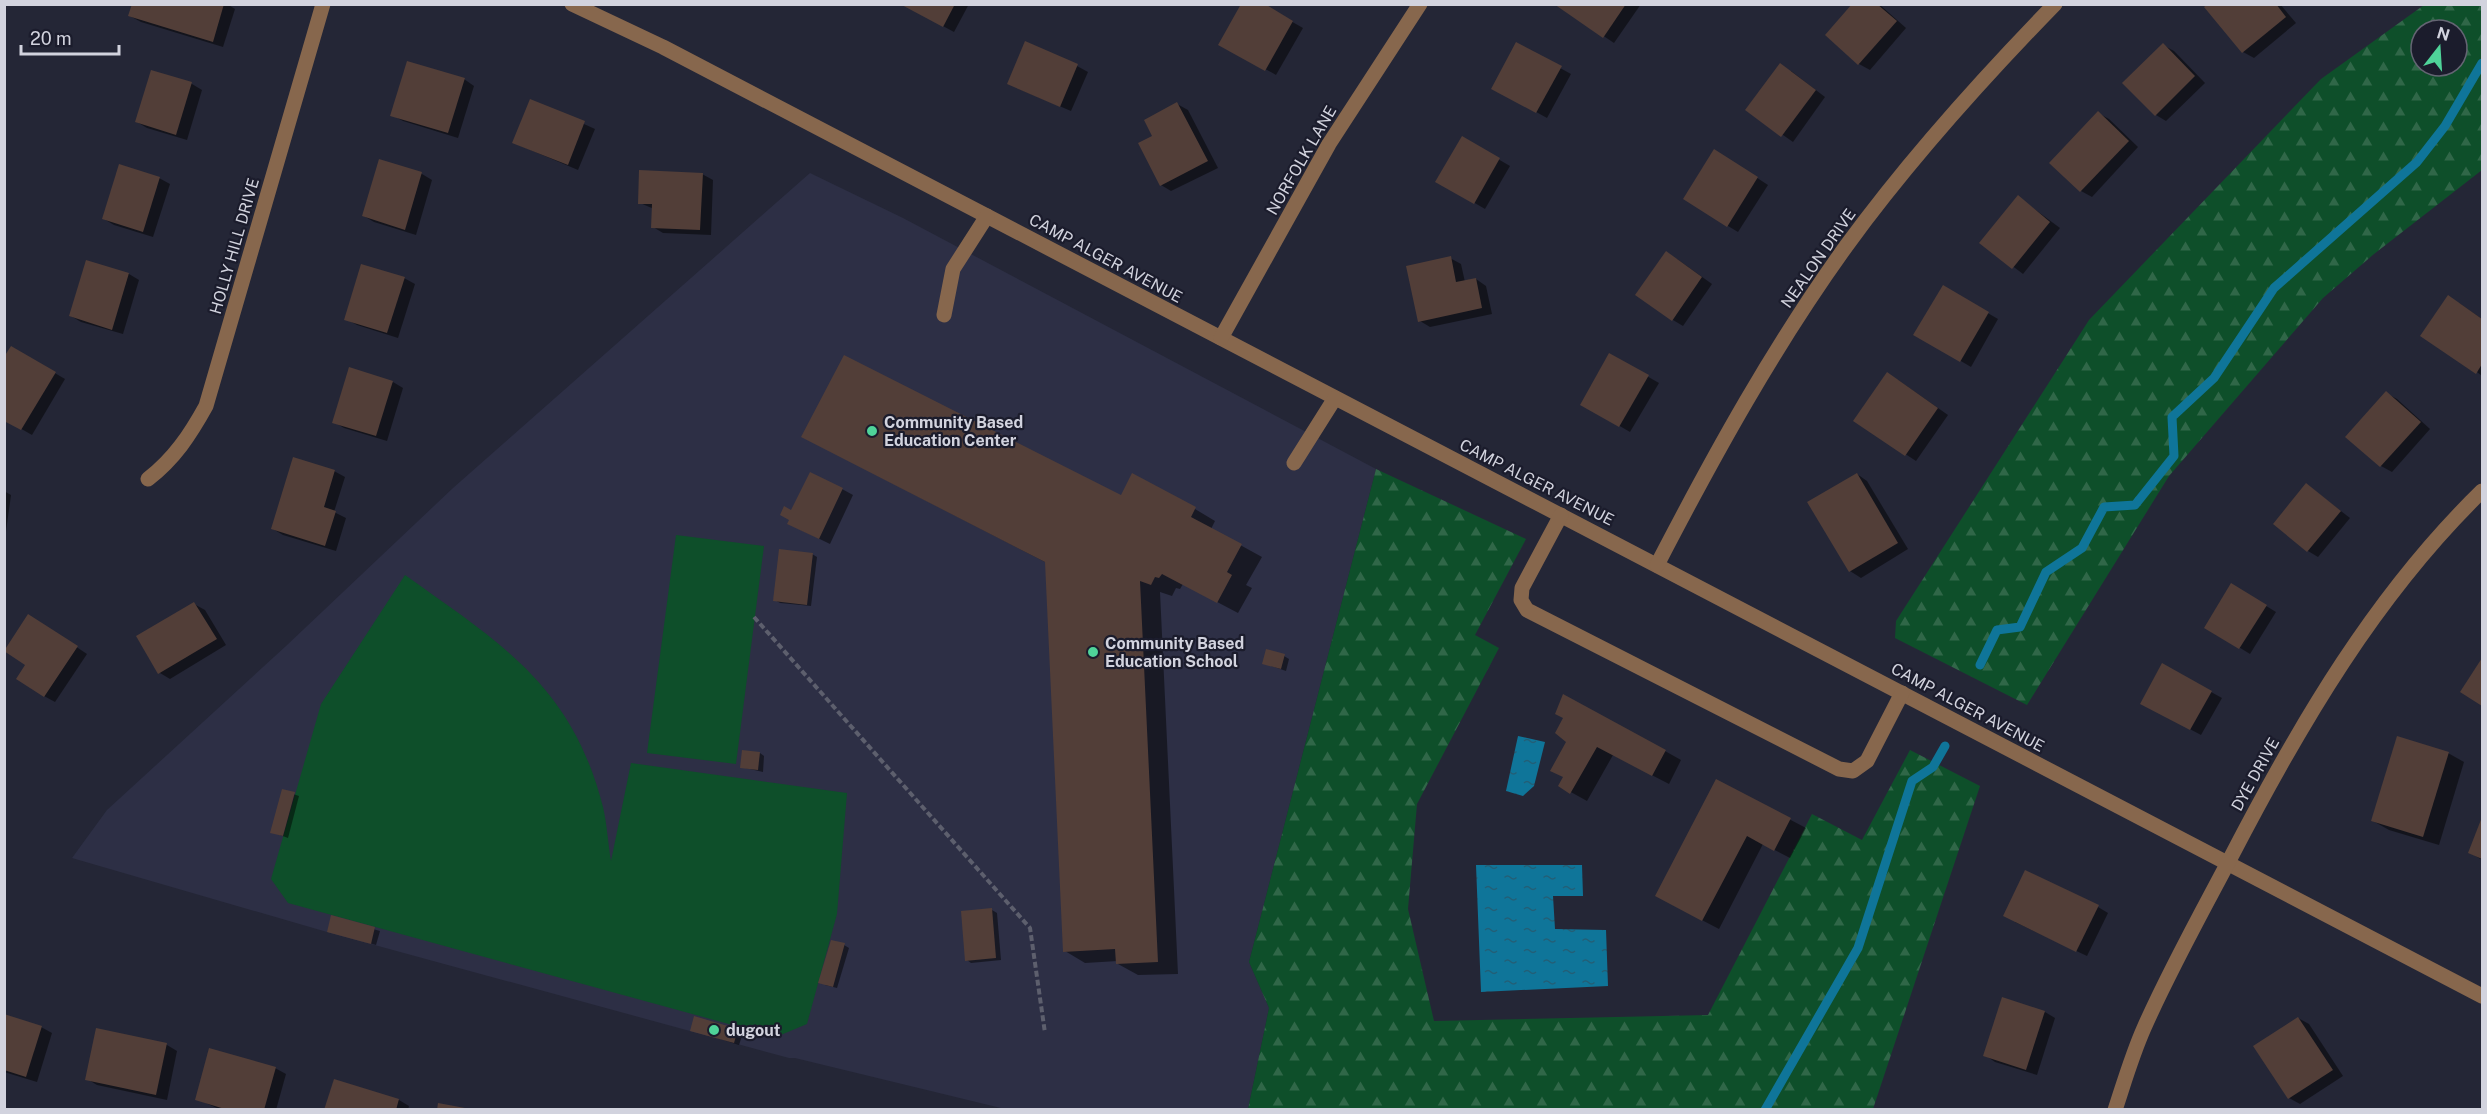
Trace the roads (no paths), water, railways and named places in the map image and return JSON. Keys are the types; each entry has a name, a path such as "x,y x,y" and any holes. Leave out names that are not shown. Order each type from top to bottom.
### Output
{"street":[{"name":"HOLLY HILL DRIVE","path":"148,479 160,470 187,441 206,406 323,4"},
{"name":"CAMP ALGER AVENUE","path":"572,4 663,47 2482,996"},
{"name":"NORFOLK LANE","path":"1221,338 1329,144 1419,4"},
{"name":"NEALON DRIVE","path":"1657,565 1713,455 1773,356 1847,245 1923,149 2055,4"},
{"path":"944,315 953,269 987,216"},
{"path":"1294,463 1335,398"},
{"name":"DYE DRIVE","path":"2115,1110 2143,1031 2179,954 2282,760 2343,661 2400,583 2482,491"},
{"path":"1561,515 1522,588 1521,600 1527,610 1839,769 1853,771 1867,761 1902,693"}],"water":[{"path":"1518,736 1545,742 1534,786 1523,796 1506,791"},
{"path":"1476,865 1582,865 1583,896 1553,896 1555,929 1606,930 1608,986 1481,992"}],"waterway":[{"path":"1980,665 1997,630 2020,627 2046,572 2082,548 2104,507 2135,505 2174,456 2172,417 2214,378 2274,288 2417,162 2445,126 2482,63"},
{"path":"1765,1110 1858,948 1912,781 1933,767 1945,746"}],"place":[{"name":"Community Based Education Center","path":"872,431"},
{"name":"Community Based Education School","path":"1093,652"},
{"name":"dugout","path":"714,1030"}]}
